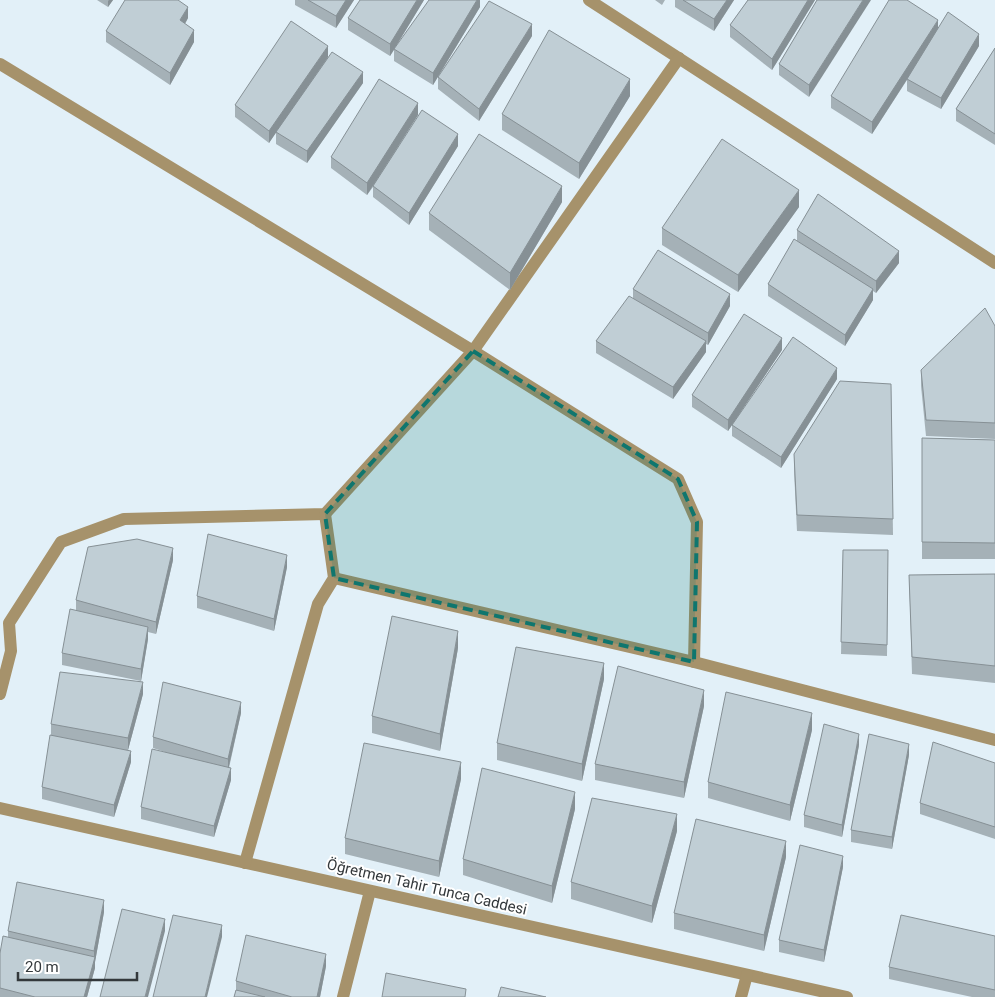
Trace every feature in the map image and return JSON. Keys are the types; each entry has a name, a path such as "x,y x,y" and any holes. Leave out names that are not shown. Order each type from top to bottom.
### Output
{"street":[{"path":"589,0 995,263"},
{"path":"0,694 11,651 5,621 61,542 124,519 325,514 473,351 679,58"},
{"path":"0,64 473,351 678,479 697,522 694,662"},
{"path":"246,863 318,604 334,578 325,514"},
{"path":"334,578 694,662 995,740"},
{"name":"Öğretmen Tahir Tunca Caddesi","path":"0,808 848,997"},
{"path":"344,997 370,891"},
{"path":"741,997 747,974"}],"highlighted area":[{"path":"473,351 678,479 697,522 694,662 334,578 325,514"}],"building":[{"path":"125,0 178,0 188,7 180,20 194,30 170,73 106,31"},
{"path":"308,0 346,0 336,16"},
{"path":"360,0 417,0 390,44 348,18"},
{"path":"429,0 477,0 433,73 394,49"},
{"path":"683,0 727,0 714,19"},
{"path":"748,0 808,0 772,59 730,25"},
{"path":"817,0 863,0 809,85 779,64"},
{"path":"889,0 907,0 938,20 872,122 831,96"},
{"path":"489,1 532,24 479,109 438,77"},
{"path":"948,12 979,34 941,98 907,79"},
{"path":"291,21 328,46 269,131 235,105"},
{"path":"549,30 630,79 579,163 502,114"},
{"path":"995,48 995,134 956,109"},
{"path":"332,52 363,72 307,151 276,132"},
{"path":"379,79 418,103 367,183 331,157"},
{"path":"422,110 458,134 409,213 373,186"},
{"path":"479,134 562,186 510,273 429,213"},
{"path":"722,139 799,190 738,275 662,228"},
{"path":"818,194 899,251 876,281 797,230"},
{"path":"794,239 873,289 845,335 768,284"},
{"path":"658,250 730,294 708,333 633,289"},
{"path":"629,296 706,341 673,387 596,341"},
{"path":"985,308 995,326 995,423 926,420 921,370"},
{"path":"744,314 782,338 728,420 692,395"},
{"path":"793,337 837,368 781,457 732,425"},
{"path":"840,381 891,384 893,519 797,515 794,454"},
{"path":"922,438 995,440 995,543 922,542"},
{"path":"208,534 287,555 274,619 197,596"},
{"path":"137,539 173,548 156,622 76,600 88,547"},
{"path":"843,550 888,550 887,645 841,642"},
{"path":"995,574 995,666 912,657 909,575"},
{"path":"70,609 148,627 141,669 62,653"},
{"path":"392,616 458,631 440,734 372,716"},
{"path":"516,647 604,663 582,764 497,743"},
{"path":"618,666 704,690 684,782 595,764"},
{"path":"60,672 143,682 128,738 51,724"},
{"path":"163,682 241,702 228,759 153,737"},
{"path":"726,692 812,713 790,805 708,782"},
{"path":"824,724 859,734 842,825 804,815"},
{"path":"869,734 909,744 892,837 851,830"},
{"path":"50,735 131,751 114,805 42,787"},
{"path":"933,742 995,763 995,827 920,803"},
{"path":"364,743 461,762 439,861 345,838"},
{"path":"152,749 231,768 214,826 141,807"},
{"path":"482,768 575,792 552,886 463,859"},
{"path":"592,798 677,814 652,906 571,882"},
{"path":"696,819 786,841 764,935 674,913"},
{"path":"800,845 843,856 824,950 779,940"},
{"path":"17,882 104,900 94,951 8,931"},
{"path":"122,909 165,919 145,997 100,997"},
{"path":"173,915 222,925 205,997 153,997"},
{"path":"901,915 995,936 995,990 889,967"},
{"path":"246,935 326,954 317,997 292,997 236,981"},
{"path":"3,936 95,957 84,997 35,997 0,988 0,953"},
{"path":"386,973 466,989 465,997 382,997"},
{"path":"501,987 546,997 498,997"},
{"path":"236,990 265,997 234,997"}]}
